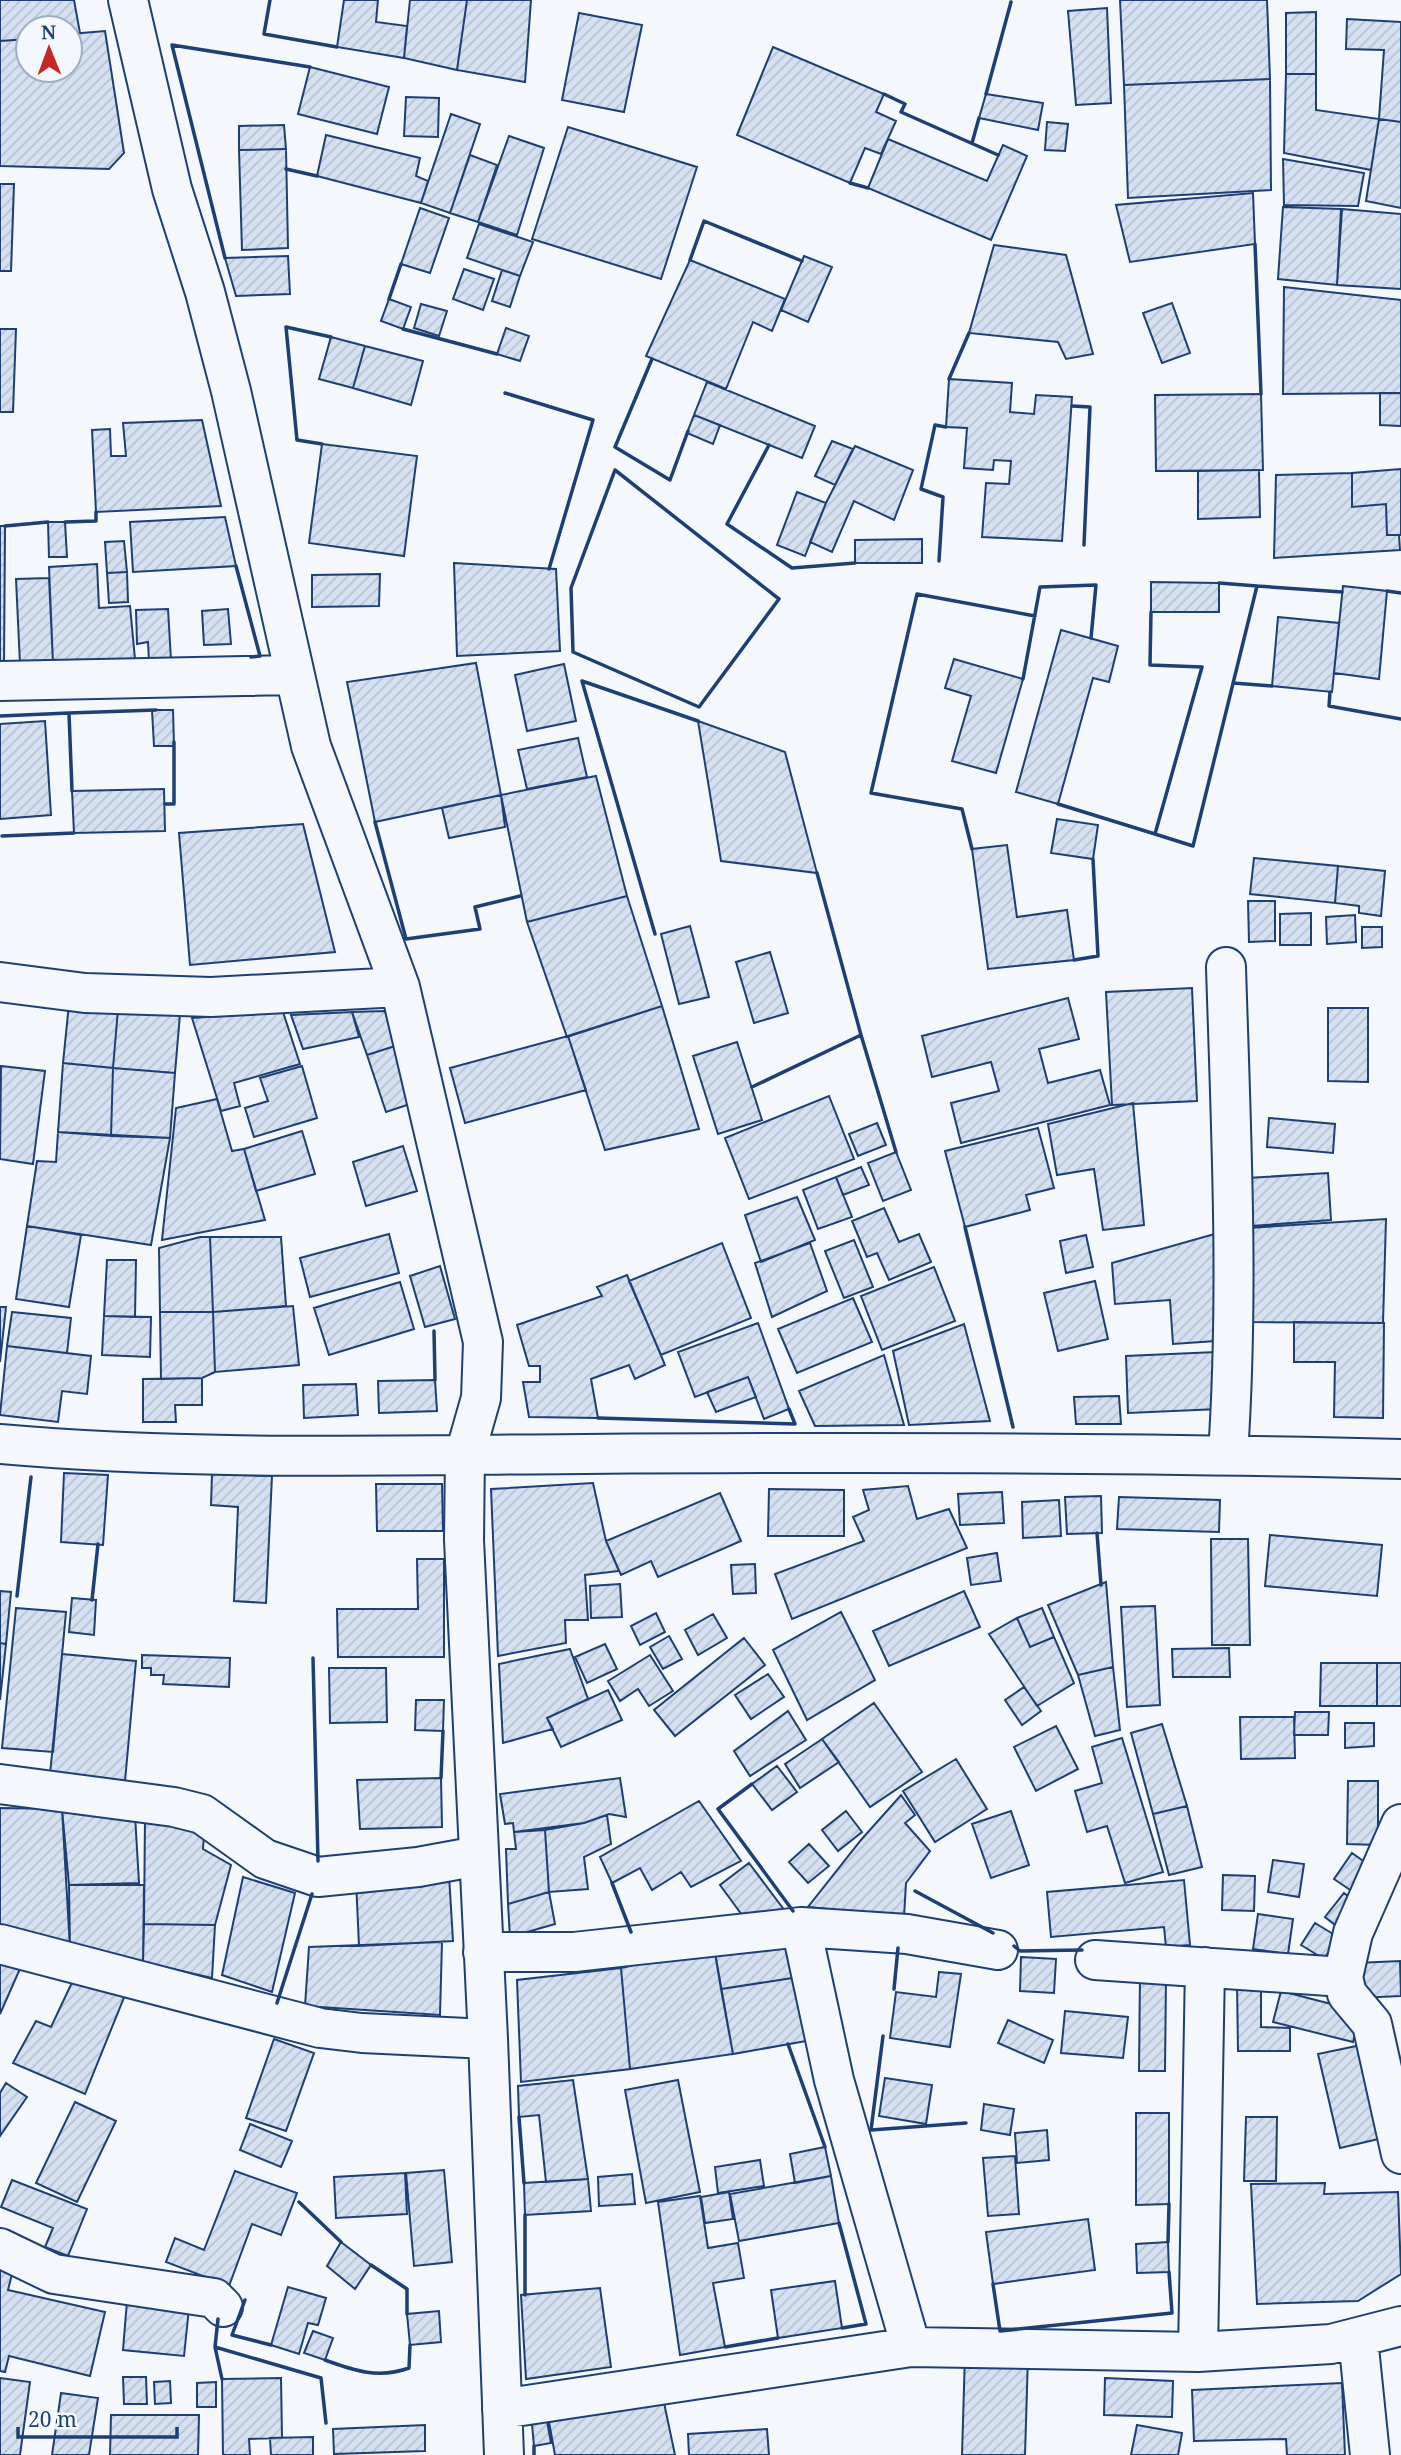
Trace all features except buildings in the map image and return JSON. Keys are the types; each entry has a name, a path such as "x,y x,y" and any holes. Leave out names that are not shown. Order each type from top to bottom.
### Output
{"street":[{"path":"128,0 172,190 205,292 230,391 310,746 400,987 483,1342 481,1398 466,1454 464,1539 488,2039 503,2455"},
{"path":"0,681 294,675"},
{"path":"1226,967 1235,1270 1235,1357 1228,1454"},
{"path":"0,982 85,993 211,997 400,987"},
{"path":"0,1444 85,1451 1228,1454 1401,1459"},
{"path":"0,1784 174,1807 202,1814 265,1859 318,1877 418,1867 478,1856"},
{"path":"1401,1824 1353,1933 1342,1977 1347,1994 1372,2024 1401,2154"},
{"path":"484,1952 574,1952 801,1927 906,1934 998,1950"},
{"path":"801,1927 834,2080 911,2347"},
{"path":"0,1944 320,2028 362,2033 488,2039"},
{"path":"1095,1960 1342,1977"},
{"path":"1198,2352 1205,1967"},
{"path":"0,2248 54,2274 214,2298 223,2307"},
{"path":"502,2409 911,2347 1198,2352 1331,2344 1401,2326"},
{"path":"1358,2338 1370,2455"}],"wall":[{"path":"270,0 264,34 337,47"},
{"path":"986,94 1011,2"},
{"path":"225,258 172,45 310,67"},
{"path":"884,94 905,104 901,112 998,155"},
{"path":"972,143 979,118"},
{"path":"286,169 317,176"},
{"path":"850,183 868,188"},
{"path":"690,260 704,221 802,261"},
{"path":"1255,244 1261,394"},
{"path":"389,299 401,264"},
{"path":"322,444 297,440 286,327 331,337"},
{"path":"403,329 497,354"},
{"path":"949,379 969,333"},
{"path":"652,359 615,447 670,480 688,431"},
{"path":"505,393 593,420 549,569"},
{"path":"1072,406 1090,407 1084,545"},
{"path":"939,561 943,497 921,489 935,425 946,427"},
{"path":"769,445 727,524 792,568 855,563"},
{"path":"615,470 779,599 699,707 573,652 571,588 615,470"},
{"path":"65,522 96,521 96,512"},
{"path":"5,526 48,522"},
{"path":"236,566 260,656 251,657"},
{"path":"1155,834 1193,846 1257,586 1219,583"},
{"path":"1023,679 1040,587 1096,585 1091,638"},
{"path":"1257,586 1342,592"},
{"path":"1387,591 1401,593"},
{"path":"972,849 962,809 871,793 917,594 1035,616"},
{"path":"1058,804 1155,834 1202,667 1150,665 1151,612"},
{"path":"655,934 582,681 698,721"},
{"path":"1233,683 1272,686"},
{"path":"1330,692 1329,706 1401,719"},
{"path":"69,713 156,710"},
{"path":"0,716 69,713 72,791"},
{"path":"165,804 174,804 174,742"},
{"path":"375,822 406,939 480,929 475,907 520,896"},
{"path":"2,836 74,833"},
{"path":"1074,960 1098,956 1093,859"},
{"path":"817,873 861,1035"},
{"path":"752,1087 861,1035 896,1152"},
{"path":"965,1227 1013,1427"},
{"path":"434,1331 435,1380"},
{"path":"598,1418 795,1424 789,1409"},
{"path":"17,1596 31,1477"},
{"path":"1097,1533 1101,1585"},
{"path":"92,1600 98,1544"},
{"path":"313,1658 318,1861"},
{"path":"441,1778 443,1731"},
{"path":"752,1784 718,1809 793,1911"},
{"path":"612,1883 631,1932"},
{"path":"915,1891 993,1933"},
{"path":"277,2003 312,1894"},
{"path":"1014,1946 1020,1951 1082,1950"},
{"path":"894,1989 898,1948"},
{"path":"883,2036 871,2130 966,2123"},
{"path":"788,2044 825,2147"},
{"path":"519,2117 524,2183"},
{"path":"299,2202 341,2242"},
{"path":"1168,2242 1169,2204"},
{"path":"525,2215 525,2295"},
{"path":"839,2223 866,2324 842,2328"},
{"path":"371,2265 407,2289 407,2314"},
{"path":"993,2284 1000,2331 1172,2313 1169,2272"},
{"path":"245,2300 232,2335 271,2345"},
{"path":"218,2319 215,2347 321,2378 326,2423"},
{"path":"725,2347 778,2338"},
{"path":"325,2360 367,2372 387,2373 409,2368 410,2345"},
{"path":"215,2347 222,2379"},
{"path":"534,2446 534,2455"}]}
